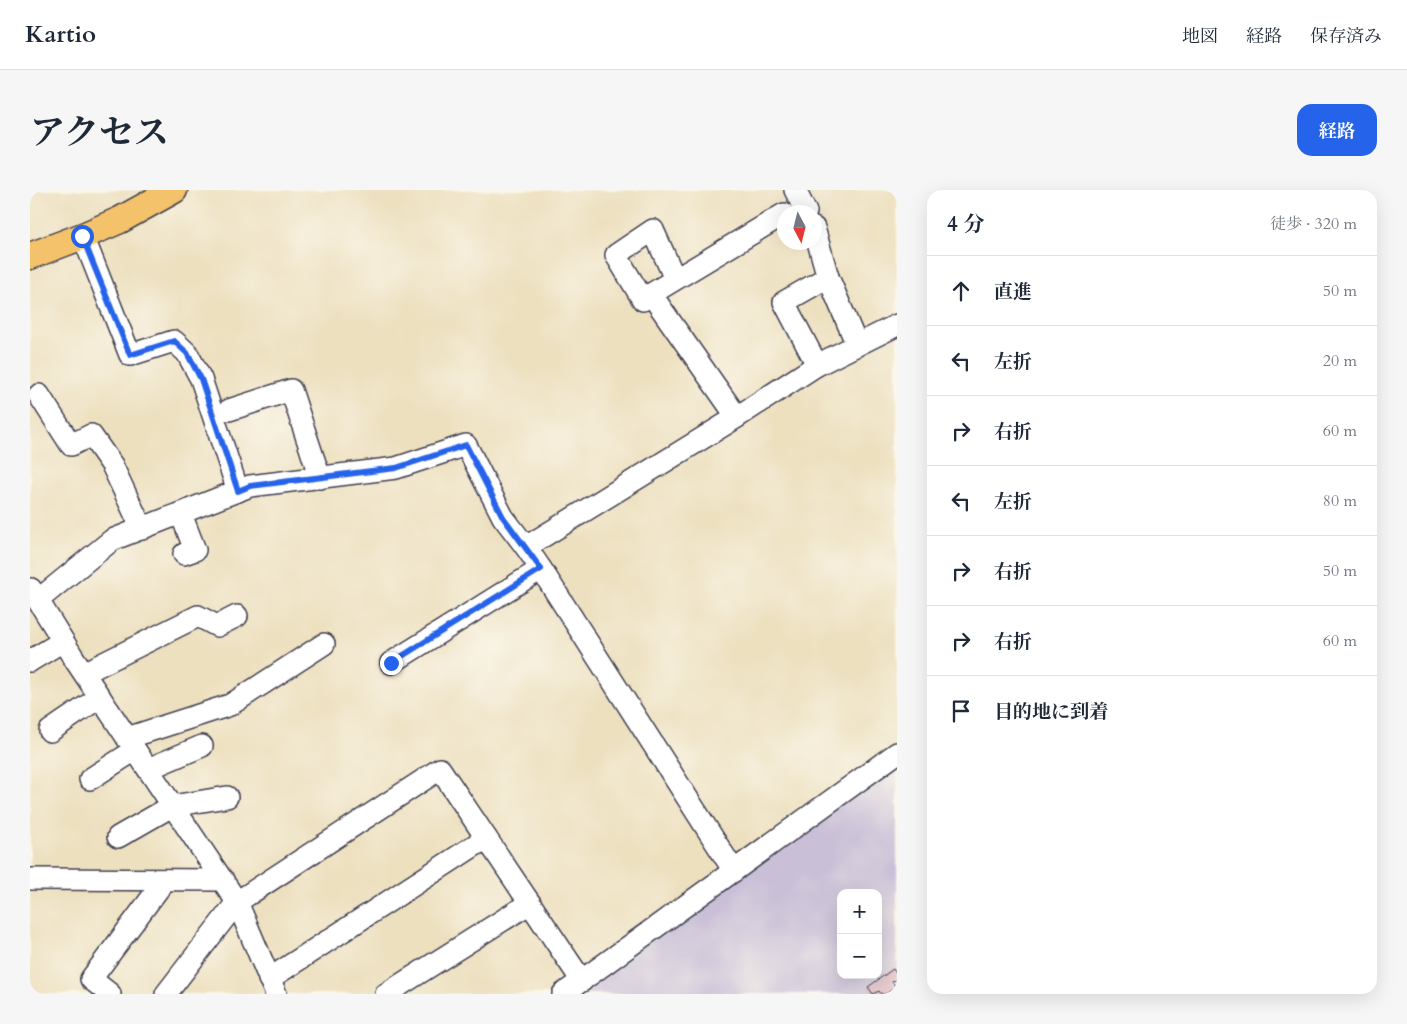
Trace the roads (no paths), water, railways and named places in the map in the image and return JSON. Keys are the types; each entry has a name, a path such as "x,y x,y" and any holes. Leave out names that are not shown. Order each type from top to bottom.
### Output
{"main road":[{"path":"37,251 82,236 120,220 174,190"}],"street":[{"path":"675,279 653,230 616,255 642,300 777,217"},
{"path":"82,236 130,355 174,341 187,353 201,379 238,491"},
{"path":"820,250 828,277 857,345"},
{"path":"817,365 784,302 828,277"},
{"path":"651,294 737,417"},
{"path":"526,547 737,417 817,365 897,325"},
{"path":"229,410 291,390 320,478"},
{"path":"39,395 71,445 92,435 112,465 142,529"},
{"path":"486,838 273,986 237,902 84,673 34,594 112,540 250,486 396,468 466,445 503,517 541,569 734,871"},
{"path":"181,514 195,550 184,554"},
{"path":"391,663 541,569"},
{"path":"84,673 198,616 217,626 237,616"},
{"path":"30,661 63,641"},
{"path":"90,779 131,744 230,705 324,644"},
{"path":"50,731 100,697"},
{"path":"148,769 202,746"},
{"path":"563,994 897,753"},
{"path":"166,994 237,902 440,769 582,981"},
{"path":"118,837 172,806 227,797"},
{"path":"30,879 222,880"},
{"path":"110,994 91,979 165,880"},
{"path":"386,994 530,903"}]}
